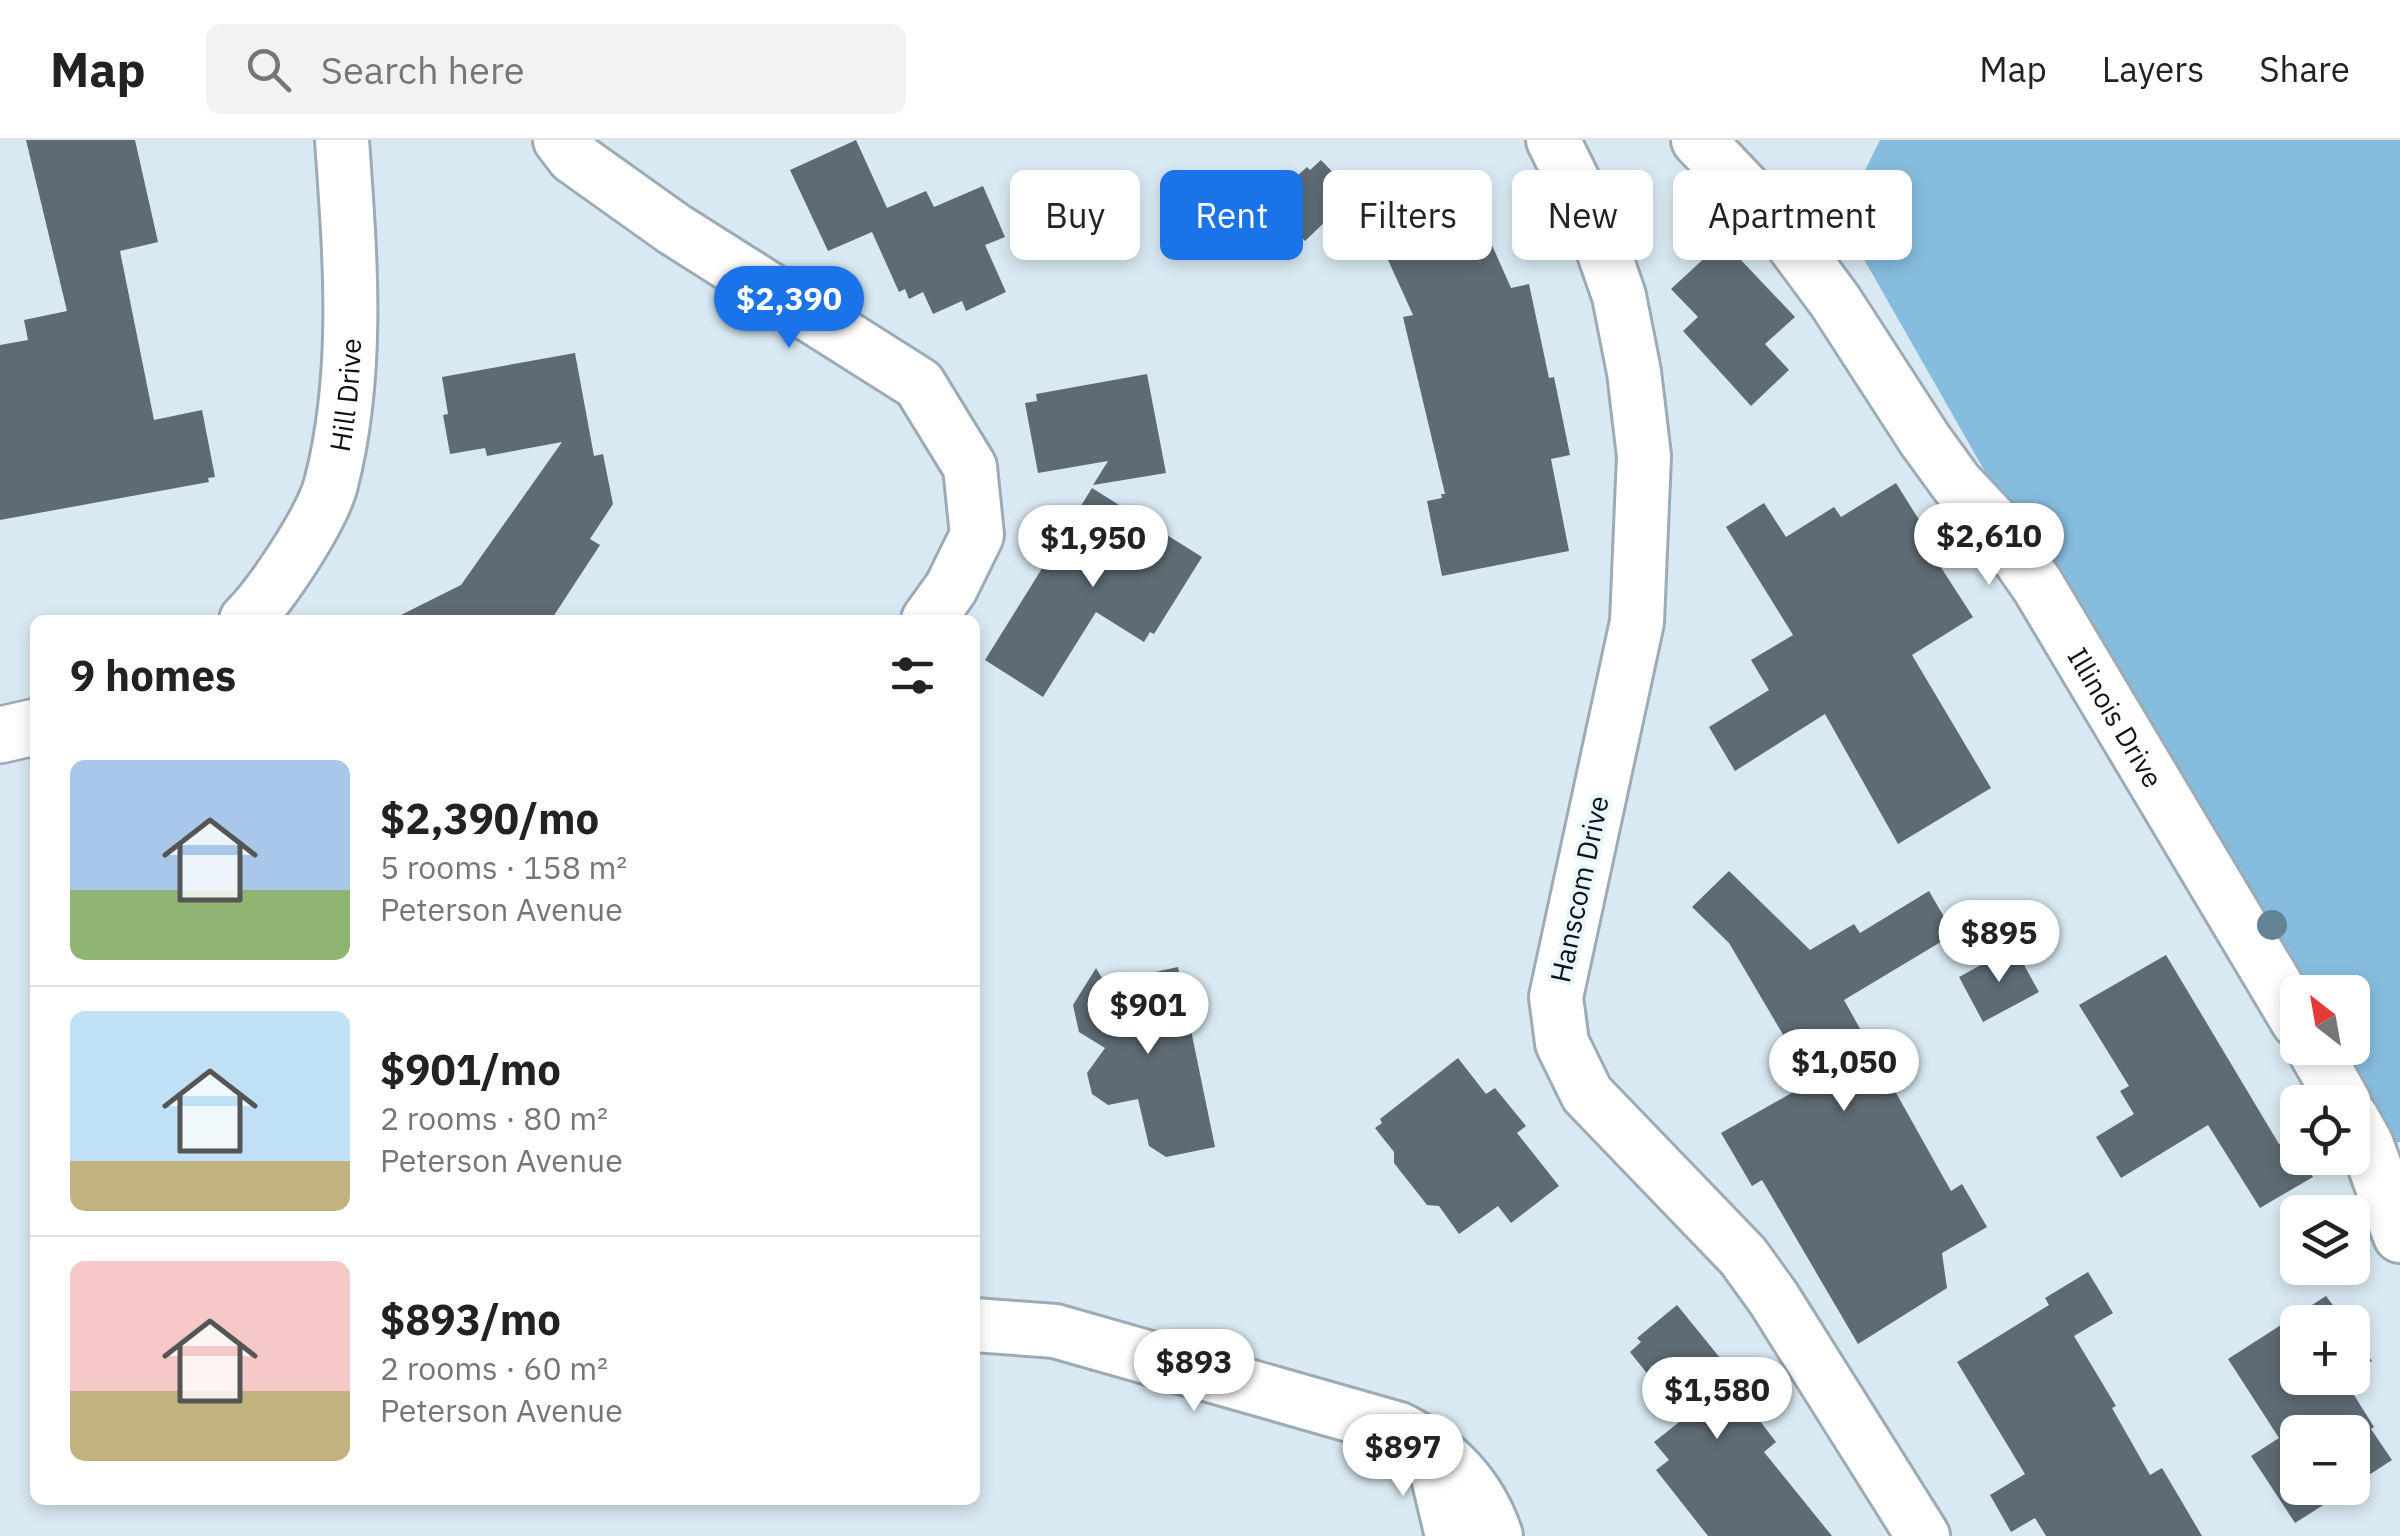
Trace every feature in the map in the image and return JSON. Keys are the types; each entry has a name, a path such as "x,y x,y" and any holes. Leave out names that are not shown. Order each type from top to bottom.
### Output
{"street":[{"name":"Hill Drive","path":"250,615 294,558 330,488 345,404 352,304 342,140"},
{"path":"560,140 573,157 674,229 919,384 970,467 977,535 951,588 932,615"},
{"name":"Hanscom Drive","path":"1552,140 1593,221 1620,296 1644,456 1637,622 1556,997 1562,1042 1588,1094 1744,1256 1923,1536"},
{"name":"Illinois Drive","path":"1698,140 1778,224 1835,301 1925,440 1957,484 1994,523 2038,586 2280,992"},
{"path":"0,735 30,728"},
{"path":"2370,1153 2400,1236"},
{"path":"980,1325 1056,1331 1398,1430 1430,1444 1464,1475 1496,1536"},
{"path":"1430,1444 1452,1536"}],"shaded area":[{"path":"1880,140 2400,140 2400,1142 2370,1145 2370,1085 2334,1085 2322,1065 2370,1065 2370,975 2280,975 2280,989 1864,260 1912,260 1912,170 1865,170"}],"building":[{"path":"26,140 135,140 158,242 120,251 154,420 202,410 215,477 208,478 209,482 0,520 0,345 28,340 24,320 67,311"},
{"path":"856,140 887,208 926,191 934,207 983,186 1005,237 985,245 1006,292 966,311 962,301 933,314 923,292 909,299 905,289 899,292 872,232 828,251 790,170"},
{"path":"1321,160 1331,170 1323,170 1323,224 1305,241 1303,171 1307,167 1310,170"},
{"path":"1492,245 1511,288 1529,284 1570,455 1551,459 1569,551 1442,576 1427,501 1445,494 1403,317 1413,315 1388,260 1492,260"},
{"path":"1702,260 1741,260 1795,317 1765,344 1789,370 1751,406 1683,331 1698,317 1671,289"},
{"path":"575,353 594,456 603,454 613,504 590,539 600,545 554,615 401,615 461,585 562,442 487,456 485,448 450,454 442,377"},
{"path":"1147,374 1166,473 1093,485 1108,461 1038,473 1025,403 1037,401 1036,394"},
{"path":"1896,483 1973,617 1912,655 1991,788 1898,844 1825,714 1735,771 1709,727 1769,690 1751,660 1793,635 1726,527 1764,503 1786,537 1834,507 1841,517"},
{"path":"1092,488 1202,557 1154,634 1150,632 1144,642 1096,612 1043,697 985,660"},
{"path":"1729,871 1810,950 1854,924 1860,933 1929,891 1954,934 1844,1000 1951,1191 1962,1184 1987,1227 1942,1253 1947,1288 1858,1344 1762,1180 1752,1186 1721,1133 1802,1087 1789,1065 1798,1060 1729,943 1692,907"},
{"path":"2014,947 2039,992 1983,1022 1959,977"},
{"path":"2166,955 2280,1143 2280,1175 2313,1177 2260,1208 2208,1125 2121,1178 2096,1137 2134,1114 2120,1091 2129,1086 2079,1005"},
{"path":"1178,967 1215,1147 1166,1157 1149,1146 1138,1099 1108,1105 1092,1094 1087,1073 1105,1048 1079,1032 1073,1005 1096,968 1105,983"},
{"path":"1458,1058 1486,1094 1495,1088 1526,1126 1517,1133 1559,1186 1511,1223 1498,1206 1459,1234 1439,1206 1427,1205 1394,1163 1394,1152 1375,1128 1382,1123 1380,1119"},
{"path":"2088,1272 2113,1313 2074,1336 2116,1406 2112,1408 2150,1475 2162,1468 2202,1536 2046,1536 2035,1518 2011,1532 1990,1495 2025,1474 1957,1362 2049,1305 2045,1298"},
{"path":"2326,1296 2333,1305 2312,1305"},
{"path":"1677,1305 1725,1364 1719,1368 1776,1442 1764,1452 1832,1536 1708,1536 1656,1470 1669,1460 1654,1442 1683,1419 1630,1352 1641,1342 1637,1338"},
{"path":"2280,1326 2280,1395 2354,1395 2366,1415 2280,1415 2280,1500 2251,1456 2279,1438 2228,1359"},
{"path":"2370,1421 2374,1427 2371,1429 2392,1460 2370,1474"},
{"path":"2283,1505 2323,1505 2295,1523"}]}
